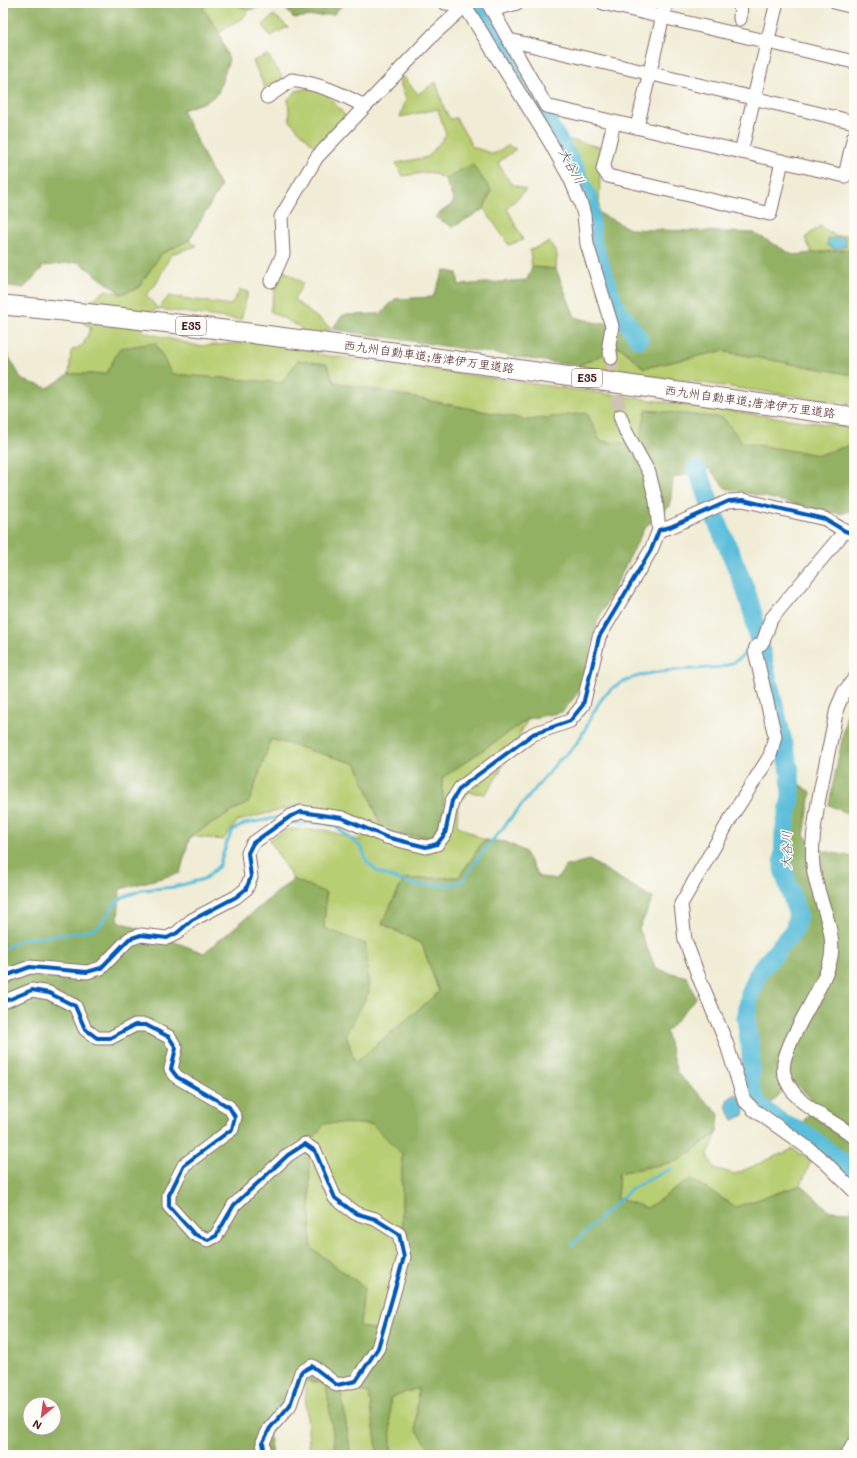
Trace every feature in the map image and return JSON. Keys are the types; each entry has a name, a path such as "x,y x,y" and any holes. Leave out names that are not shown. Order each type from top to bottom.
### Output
{"highway":[{"name":"西九州自動車道;唐津伊万里道路","path":"3,305 77,312 319,342 593,379 854,417"}],"street":[{"path":"445,3 468,5"},
{"path":"517,3 490,6 546,106 845,176 854,136"},
{"path":"603,3 854,62"},
{"path":"637,127 666,3"},
{"path":"740,19 741,3"},
{"path":"836,3 854,7"},
{"path":"271,281 283,254 281,217 317,157 434,34 468,5"},
{"path":"468,5 570,178 584,215 587,244 612,326 609,344 611,358"},
{"path":"741,152 776,6"},
{"path":"509,40 854,122"},
{"path":"267,97 292,80 313,84 338,92 364,106"},
{"path":"614,122 603,169 608,176 770,214 782,161"},
{"path":"3,980 8,975 30,967 87,972 101,968 129,939 141,935 167,938 192,920 236,897 246,889 251,877 248,853 252,843 291,816 301,812 342,818 386,837 426,847 437,844 445,834 452,801 460,788 533,734 570,721 583,705 599,637 651,550 658,530 656,501 649,473 626,432 620,416"},
{"path":"658,530 670,527 729,501 743,500 825,519 849,533 771,619 754,651 775,736 770,756 735,811 681,904 685,940 726,1042 744,1100 753,1109 808,1148 826,1163 854,1191"},
{"path":"854,679 844,692 837,708 814,831 813,866 817,887 831,934 830,958 823,979 786,1051 784,1072 791,1090 805,1105 854,1137"},
{"path":"3,1002 32,990 49,993 75,1006 85,1029 97,1038 110,1038 135,1025 146,1025 168,1037 176,1048 171,1069 177,1078 229,1108 235,1117 232,1129 184,1165 169,1195 169,1206 194,1234 208,1240 216,1236 234,1205 288,1155 305,1144 315,1151 335,1198 355,1213 375,1219 399,1234 404,1257 378,1348 356,1381 337,1385 312,1366 301,1372 290,1405 270,1428 263,1442 265,1455"},
{"path":"847,1455 854,1443"}],"green space":[{"path":"3,3 209,3 203,8 219,33 229,60 218,93 208,101 182,110 213,174 221,186 189,240 161,254 138,288 121,294 79,262 44,266 24,288 3,285"},
{"path":"209,3 233,3 249,10 243,18 219,33 203,8"},
{"path":"233,3 275,3 249,10"},
{"path":"280,3 344,3 334,14 294,18"},
{"path":"274,15 288,27 270,36 263,25"},
{"path":"268,55 283,78 265,88 253,61"},
{"path":"403,76 418,94 436,82 444,108 450,119 456,118 473,147 493,154 508,146 516,149 498,163 510,183 526,190 507,208 523,240 509,245 484,209 490,190 472,164 445,179 430,172 403,176 396,163 428,157 446,135 438,109 400,117 406,99 399,80"},
{"path":"309,88 324,91 348,119 318,150 290,121 288,99 296,91"},
{"path":"562,138 604,148 600,170 599,213"},
{"path":"472,164 491,190 484,209 453,227 435,217 454,202 445,179"},
{"path":"599,213 630,229 754,233 793,255 852,249 854,251 854,375 721,351 644,368 620,347 577,366 332,329 343,315 380,314 395,299 433,297 444,270 457,273 459,285 527,280 532,267 556,269 575,317 597,323 628,321 598,244"},
{"path":"820,226 836,236 854,234 854,251 852,249 812,253 805,238"},
{"path":"189,240 197,246 171,254 156,284 146,295 158,309 145,313 143,332 198,346 245,343 250,327 294,344 303,329 270,311 280,268 303,283 294,300 332,329 319,333 317,354 854,428 854,444 819,455 743,443 723,418 646,410 639,445 600,441 587,413 528,420 334,382 326,364 298,360 282,383 172,374 120,348 106,374 69,374 71,351 83,345 91,328 84,323 85,305 106,290 121,294 138,288 161,254"},
{"path":"550,242 557,255 556,269 532,267 530,250"},
{"path":"240,290 248,292 241,320 158,309 169,296 231,305"},
{"path":"155,343 172,374 282,383 298,360 327,364 334,382 528,420 587,413 600,441 639,445 646,410 723,418 743,443 819,455 854,444 854,510 840,514 725,488 709,468 673,478 670,506 645,527 597,622 582,688 562,712 528,719 442,778 445,837 384,834 357,764 271,739 249,802 190,836 180,873 120,889 118,921 204,953 293,879 326,893 324,928 366,944 369,992 346,1034 355,1063 439,992 422,944 382,923 404,879 459,877 484,840 506,842 524,851 539,877 557,879 566,866 589,860 653,898 639,929 656,969 687,977 696,998 666,1032 677,1073 719,1114 717,1133 678,1161 619,1173 617,1198 647,1208 691,1179 736,1207 801,1185 830,1211 854,1212 854,1455 434,1455 416,1429 418,1388 390,1398 391,1455 378,1455 369,1393 340,1386 351,1455 336,1455 326,1384 304,1380 269,1435 272,1455 3,1455 3,346 22,380 48,388 69,374 106,374 120,348","holes":["325,1123 372,1124 402,1154 402,1258 380,1332 360,1326 364,1287 311,1248 309,1145"]},
{"path":"620,347 644,368 721,351 854,375 854,404 577,366"},
{"path":"849,704 854,706 854,816 829,805"},
{"path":"528,719 494,782 485,794 469,792 458,804 457,825 484,840 459,877 404,879 382,924 422,944 439,992 355,1063 346,1034 369,992 324,928 326,893 293,879 269,840 288,829 325,830 362,841 340,813 297,806 238,821 223,840 190,836 249,802 271,739 357,764 384,834 445,837 442,778"},
{"path":"799,784 811,792 804,836 824,851 854,857 854,1179 796,1131 817,1104 793,1082 762,1111 747,1099 751,1017 762,973 796,933 802,916 786,873 790,829"},
{"path":"325,1123 372,1124 402,1154 402,1258 380,1332 360,1327 364,1287 311,1248 309,1144"},
{"path":"717,1133 708,1155 714,1168 735,1174 793,1149 811,1161 801,1185 736,1207 691,1179 647,1208 617,1198 619,1173 678,1161"},
{"path":"304,1380 326,1384 336,1455 310,1455"},
{"path":"340,1386 369,1393 378,1455 351,1455"},
{"path":"418,1388 416,1429 434,1455 391,1455 390,1398"}],"water":[{"path":"845,237 846,246 835,249 827,245 828,239"},
{"path":"736,1094 745,1108 744,1115 733,1120 726,1106 727,1100"}],"waterway":[{"name":"大谷川","path":"476,3 573,165 589,200 592,242 615,306 639,339"},
{"name":"大谷川","path":"696,469 703,482 716,520 737,568 754,617 790,771 791,798 784,832 783,869 798,915 794,930 759,972 750,994 746,1018 751,1054 750,1081 752,1094 760,1107 783,1124 806,1134 849,1168 854,1177"},
{"path":"290,822 299,824 324,823 335,826 362,848 367,862 378,872 391,877 415,885 449,885 463,881 482,853 559,760 577,743 597,706 612,689 625,681 656,672 721,667 729,664 743,656 757,634"},
{"path":"3,949 23,939 83,932 99,927 115,904 123,897 142,890 174,887 204,879 219,866 227,842 233,830 244,824 275,818 279,819"},
{"path":"572,1245 631,1189 672,1168"},
{"name":"大谷川","path":"852,1207 854,1220 852,1242 854,1277"}],"tunnel":[{"path":"611,358 620,416"}],"cycle path":[{"path":"3,979 8,975 30,967 87,972 101,968 129,939 141,935 167,938 177,933 192,920 236,897 246,889 251,877 248,853 253,843 291,816 301,812 342,818 386,837 426,847 437,844 445,834 452,801 460,788 533,734 570,721 583,705 599,637 651,550 659,530 670,527 729,501 743,500 825,519 845,531 854,534"},
{"path":"3,1002 32,990 49,993 75,1006 85,1029 97,1038 110,1038 135,1025 146,1025 169,1037 176,1048 171,1069 177,1077 229,1107 235,1117 232,1129 184,1165 169,1195 169,1206 194,1234 208,1240 216,1236 234,1205 288,1155 305,1144 315,1151 335,1198 355,1213 375,1219 399,1234 404,1257 378,1348 356,1381 337,1385 312,1366 301,1372 290,1405 270,1428 263,1442 265,1455"}]}
